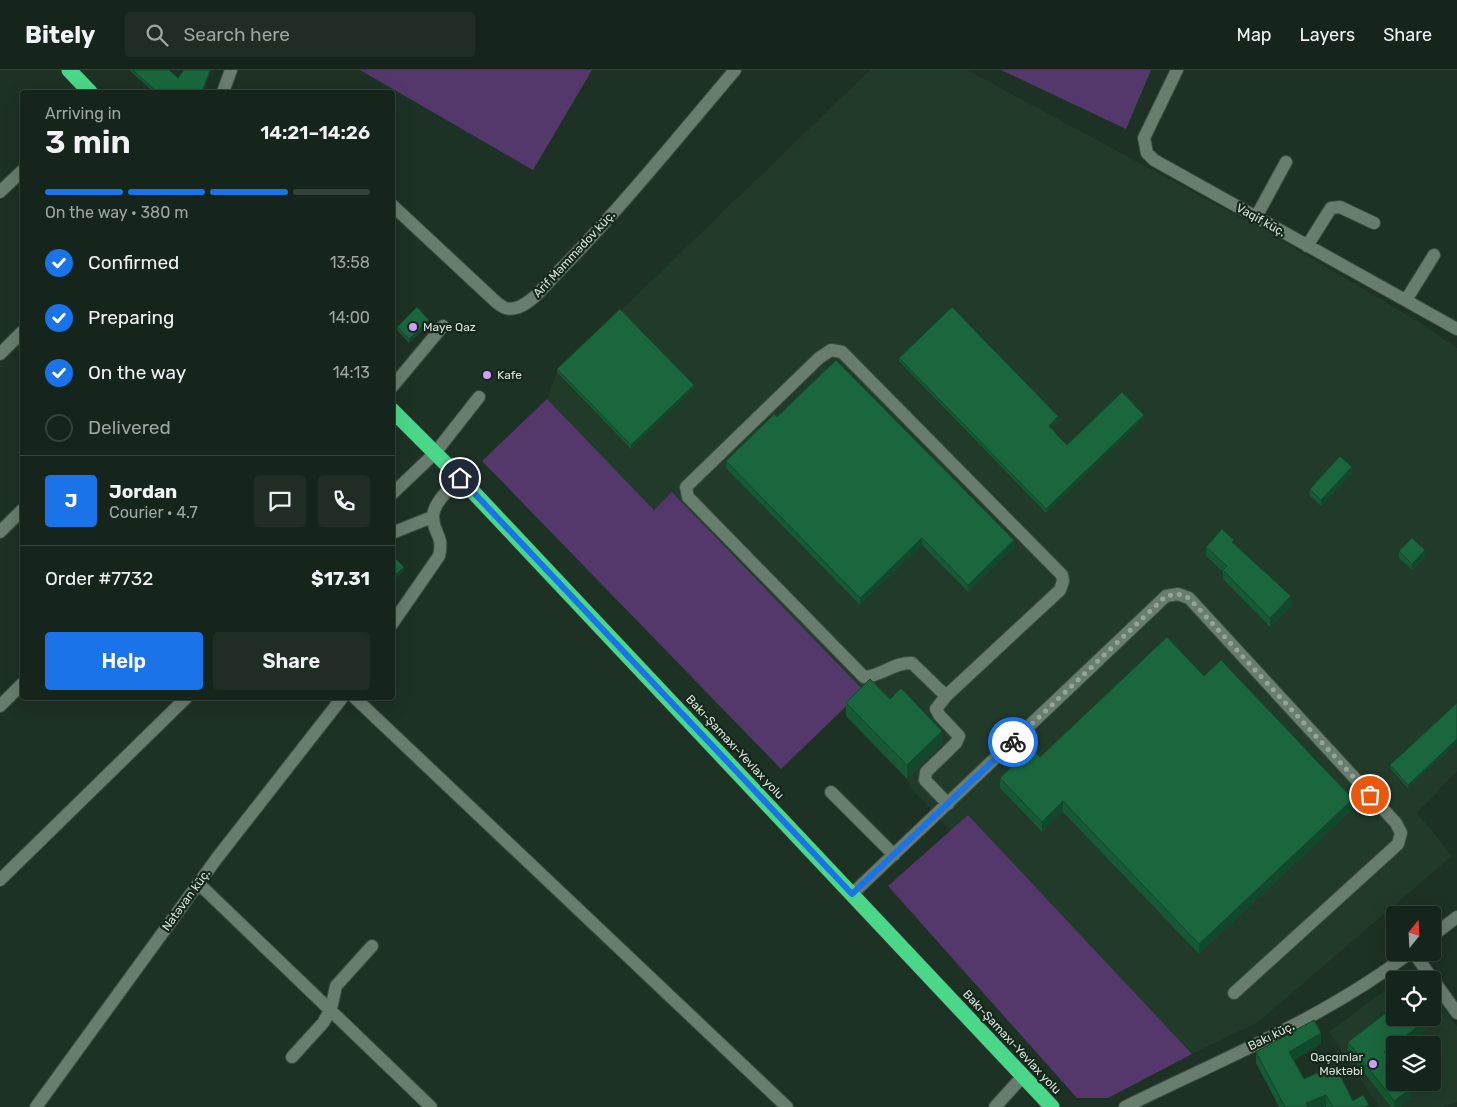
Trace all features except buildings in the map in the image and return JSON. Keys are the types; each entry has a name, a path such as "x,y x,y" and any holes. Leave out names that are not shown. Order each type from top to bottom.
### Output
{"highway":[{"path":"68,70 88,90"},
{"name":"Bakı-Şamaxı-Yevlax yolu","path":"395,413 460,478 1052,1107"}],"street":[{"path":"224,90 231,70"},
{"name":"Arif Məmmədov küç.","path":"395,208 499,305 509,309 518,307 531,299 572,257 735,70"},
{"name":"Vaqif küç.","path":"1177,70 1144,138 1147,153 1154,160 1457,330"},
{"path":"1256,217 1286,162"},
{"path":"0,192 20,173"},
{"path":"1308,246 1331,208 1340,207 1374,223"},
{"path":"1406,300 1434,255"},
{"path":"395,383 444,326"},
{"path":"0,354 20,334"},
{"path":"946,696 912,663 902,663 876,677 864,677 688,497 686,487 819,358 831,350 842,352 1062,575 1064,581 1060,590 946,696 936,710 959,736 956,743 926,772 926,780 948,804"},
{"path":"395,491 435,453 478,397"},
{"path":"395,620 439,556 442,544 432,517 438,502 460,478"},
{"path":"0,532 20,512"},
{"path":"395,532 432,517"},
{"path":"852,894 1166,596 1178,594 1189,598 1396,823 1401,833 1398,844 1234,993"},
{"path":"0,706 20,686"},
{"path":"0,880 184,700"},
{"name":"Natəvan küç.","path":"36,1107 198,884 340,700"},
{"path":"357,700 787,1107"},
{"path":"831,792 894,855"},
{"path":"198,884 331,1009 431,1107"},
{"path":"1441,929 1457,917"},
{"path":"292,1057 323,1023 331,1009 336,986 372,946"},
{"name":"Bakı küç.","path":"1125,1107 1290,1028 1348,994 1398,961"},
{"path":"1419,961 1457,1013"},
{"path":"995,1107 1023,1076"}],"shaded area":[{"path":"360,70 592,70 533,170"},
{"path":"870,70 967,70 1271,234 1417,321 1457,348 1457,771 1417,813 1452,856 1394,906 1386,906 1386,912 1258,1022 1192,1054 968,815 951,830 909,786 890,712 863,690 672,493 654,510 547,399 557,372"},
{"path":"1001,70 1151,70 1126,129"},
{"path":"547,399 654,510 672,492 863,690 781,769 482,461"},
{"path":"968,815 1192,1054 1108,1098 1077,1098 888,886"},
{"name":"Qaçqınlar Məktəbi","path":"1386,990 1386,1026 1441,1026 1441,1004 1457,1027 1457,1102 1443,1107 1379,1107 1329,1032"}],"way so far":[{"path":"1013,742 1166,596 1178,594 1189,598 1370,795"}],"place":[{"name":"Maye Qaz","path":"413,327"},
{"name":"Kafe","path":"487,375"},
{"name":"Qaçqınlar Məktəbi","path":"1373,1064"}],"route":[{"path":"460,478 852,894 1013,742"}]}
